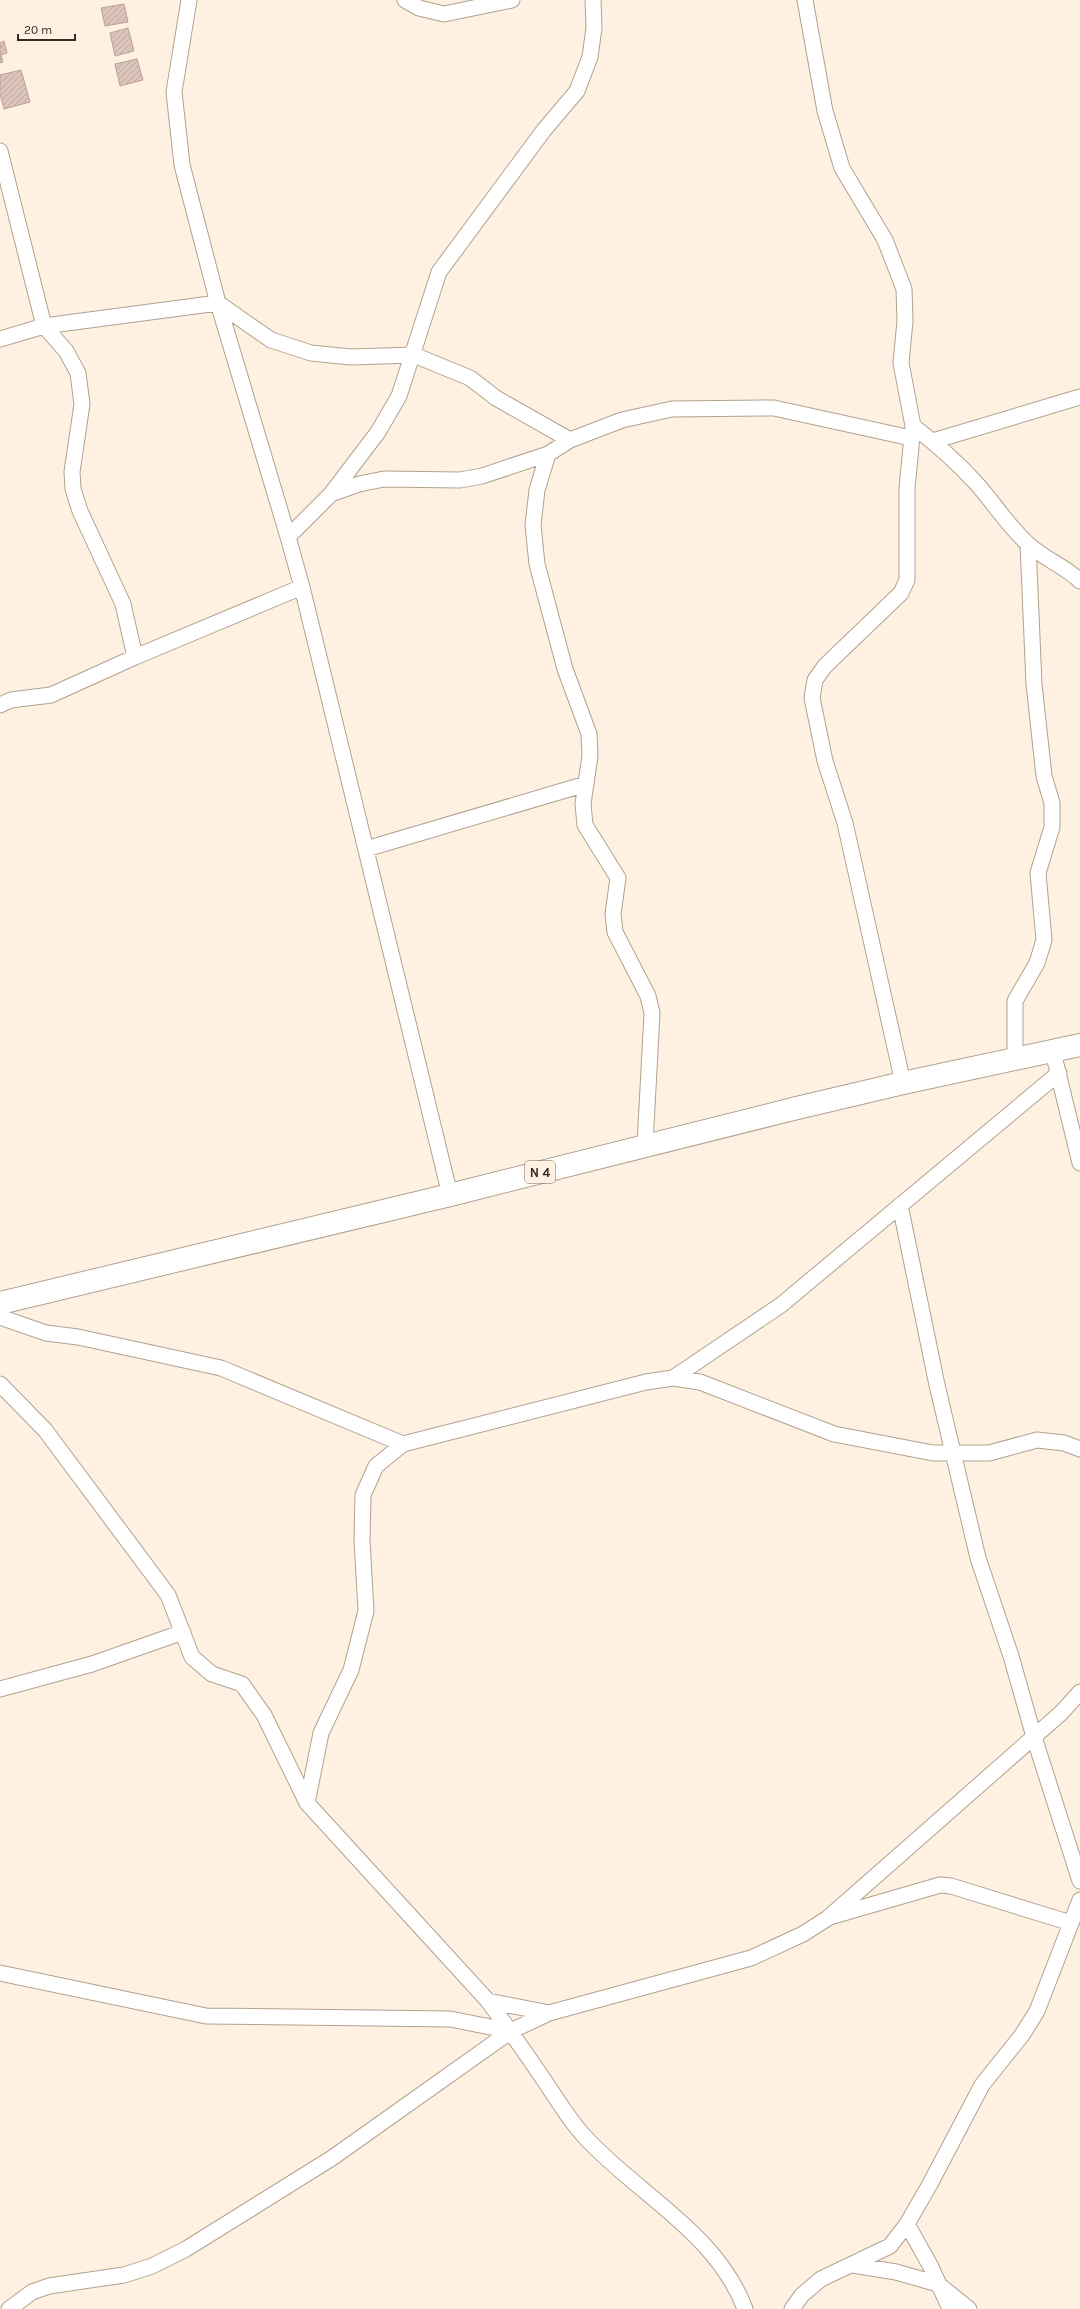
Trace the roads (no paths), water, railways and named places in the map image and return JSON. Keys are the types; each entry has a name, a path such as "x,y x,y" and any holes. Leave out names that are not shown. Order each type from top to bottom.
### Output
{"main road":[{"name":"N 4","path":"0,1303 450,1195 645,1145 903,1083 1080,1045"}],"street":[{"path":"189,0 174,92 182,165 218,303 302,587 450,1195"},
{"path":"405,0 419,8 444,14 512,0"},
{"path":"288,537 331,494 378,432 399,396 414,355 439,272 544,130 577,91 590,57 594,28 593,0"},
{"path":"805,0 826,111 842,168 885,240 904,289 905,321 901,363 912,432 907,488 907,580 901,593 825,666 815,680 812,698 824,761 845,823 903,1083"},
{"path":"0,151 44,326 66,351 78,373 82,404 72,472 73,489 80,511 123,604 134,657"},
{"path":"0,339 44,326 218,303 271,340 310,353 351,357 414,355 470,378 515,410 570,440"},
{"path":"933,441 1080,399"},
{"path":"331,494 359,484 384,479 460,480 482,476 548,454 570,440 622,420 672,409 774,408 912,432 933,441 976,483 1028,544 1050,561 1071,573 1080,581"},
{"path":"548,454 537,490 533,526 538,564 566,669 589,734 590,756 583,804 585,825 618,878 613,914 616,932 648,996 652,1012 645,1145"},
{"path":"1015,1060 1015,1001 1037,963 1044,940 1038,873 1052,828 1052,803 1044,776 1034,684 1028,544"},
{"path":"0,705 12,700 52,695 134,657 302,587"},
{"path":"366,849 586,784"},
{"path":"1053,1052 1080,1163"},
{"path":"673,1378 781,1305 1058,1073"},
{"path":"900,1205 937,1385 978,1558 1011,1656 1034,1737 1080,1881"},
{"path":"0,1317 46,1333 78,1337 221,1368 403,1444"},
{"path":"307,1803 321,1732 351,1670 366,1611 362,1540 363,1495 376,1466 403,1444 646,1382 673,1378 700,1382 834,1434 933,1454 989,1453 1037,1440 1064,1443 1080,1449"},
{"path":"0,1384 45,1430 168,1595 192,1657 212,1674 242,1684 264,1715 307,1803 488,2001 511,2031 584,2137 629,2180 690,2230 729,2276 745,2309"},
{"path":"0,1689 92,1664 183,1632"},
{"path":"9,2309 32,2292 49,2286 124,2275 152,2266 186,2249 332,2158 511,2031 549,2013 751,1958 803,1934 828,1918 1061,1713 1080,1692"},
{"path":"792,2309 802,2295 821,2279 890,2246 907,2224 930,2184 982,2085 1022,2035 1037,2011 1077,1912 940,1885 828,1918"},
{"path":"0,1973 206,2016 450,2019 511,2031"},
{"path":"488,2001 549,2013"},
{"path":"907,2224 950,2309"},
{"path":"853,2265 896,2272 938,2284 969,2309"}]}
